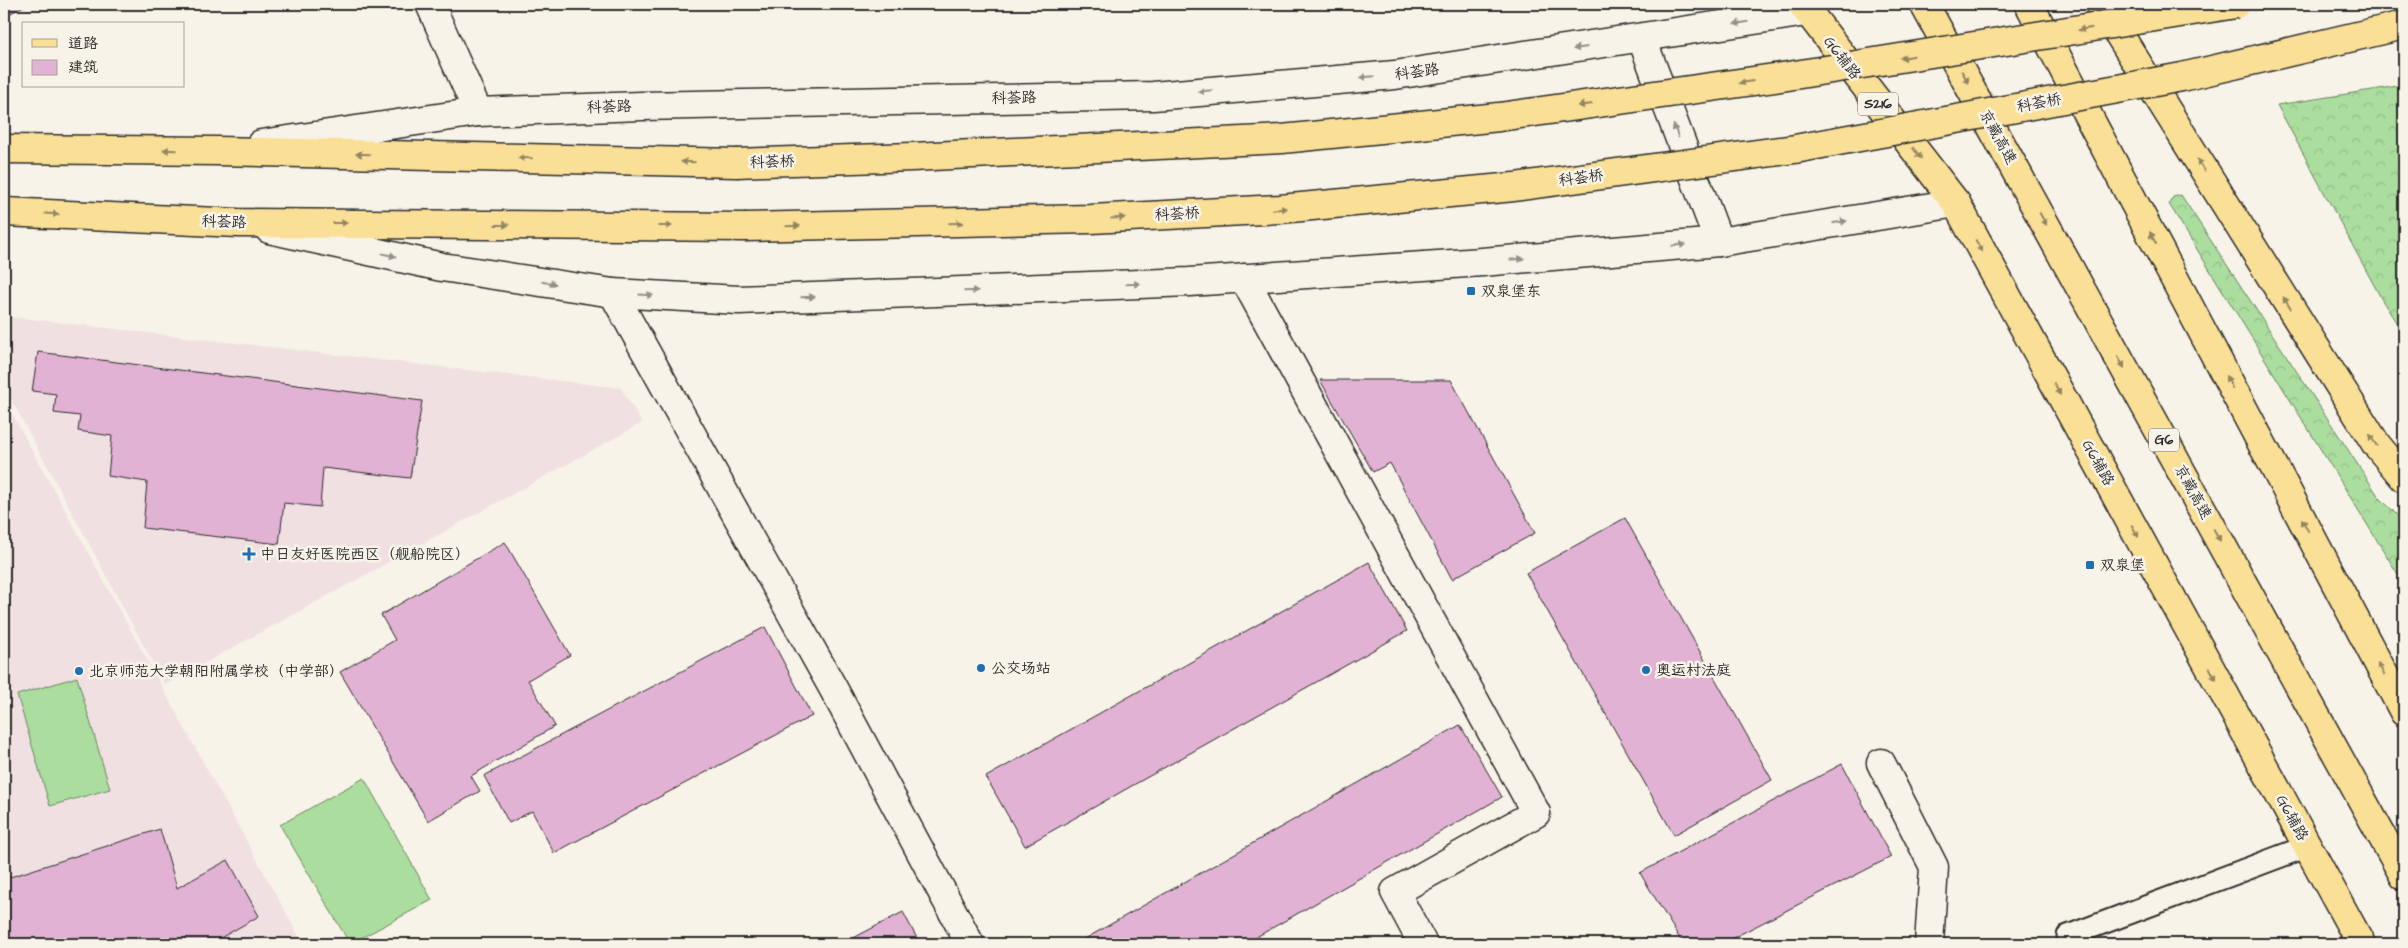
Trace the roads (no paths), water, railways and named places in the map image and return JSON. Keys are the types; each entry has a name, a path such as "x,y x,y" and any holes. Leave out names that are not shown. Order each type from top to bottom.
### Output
{"main road":[{"name":"京藏高速","path":"1924,4 2404,876"},
{"path":"2029,4 2404,712"},
{"path":"2100,4 2376,444 2404,478"},
{"name":"科荟桥","path":"736,163 912,157 1282,138 1499,117 1788,76 2236,4"},
{"name":"G6辅路","path":"1804,8 1956,203 2361,944"},
{"name":"科荟桥","path":"744,227 1111,218 1280,209 1514,187 1795,149 2182,76 2399,27"},
{"name":"科荟路","path":"4,149 218,151 736,163"},
{"name":"科荟路","path":"4,212 238,223 744,227"}],"street":[{"path":"430,4 478,112"},
{"name":"科荟路","path":"218,151 478,112 650,106 1153,96 1395,75 1642,39 1804,8"},
{"path":"1642,39 1719,242"},
{"path":"238,223 442,267 613,293 739,300 1244,278 1469,263 1719,242 1956,203"},
{"path":"1244,278 1536,813 1395,892 1423,944"},
{"path":"613,293 833,688 970,944"},
{"path":"1881,763 1934,866 1929,944"}],"lane":[{"path":"2068,936 2308,846"}],"place":[{"name":"双泉堡东","path":"1471,291"},
{"name":"中日友好医院西区（舰船院区）","path":"249,554"},
{"name":"双泉堡","path":"2090,565"},
{"name":"公交场站","path":"981,668"},
{"name":"奥运村法庭","path":"1646,670"},
{"name":"北京师范大学朝阳附属学校（中学部）","path":"79,671"}]}
